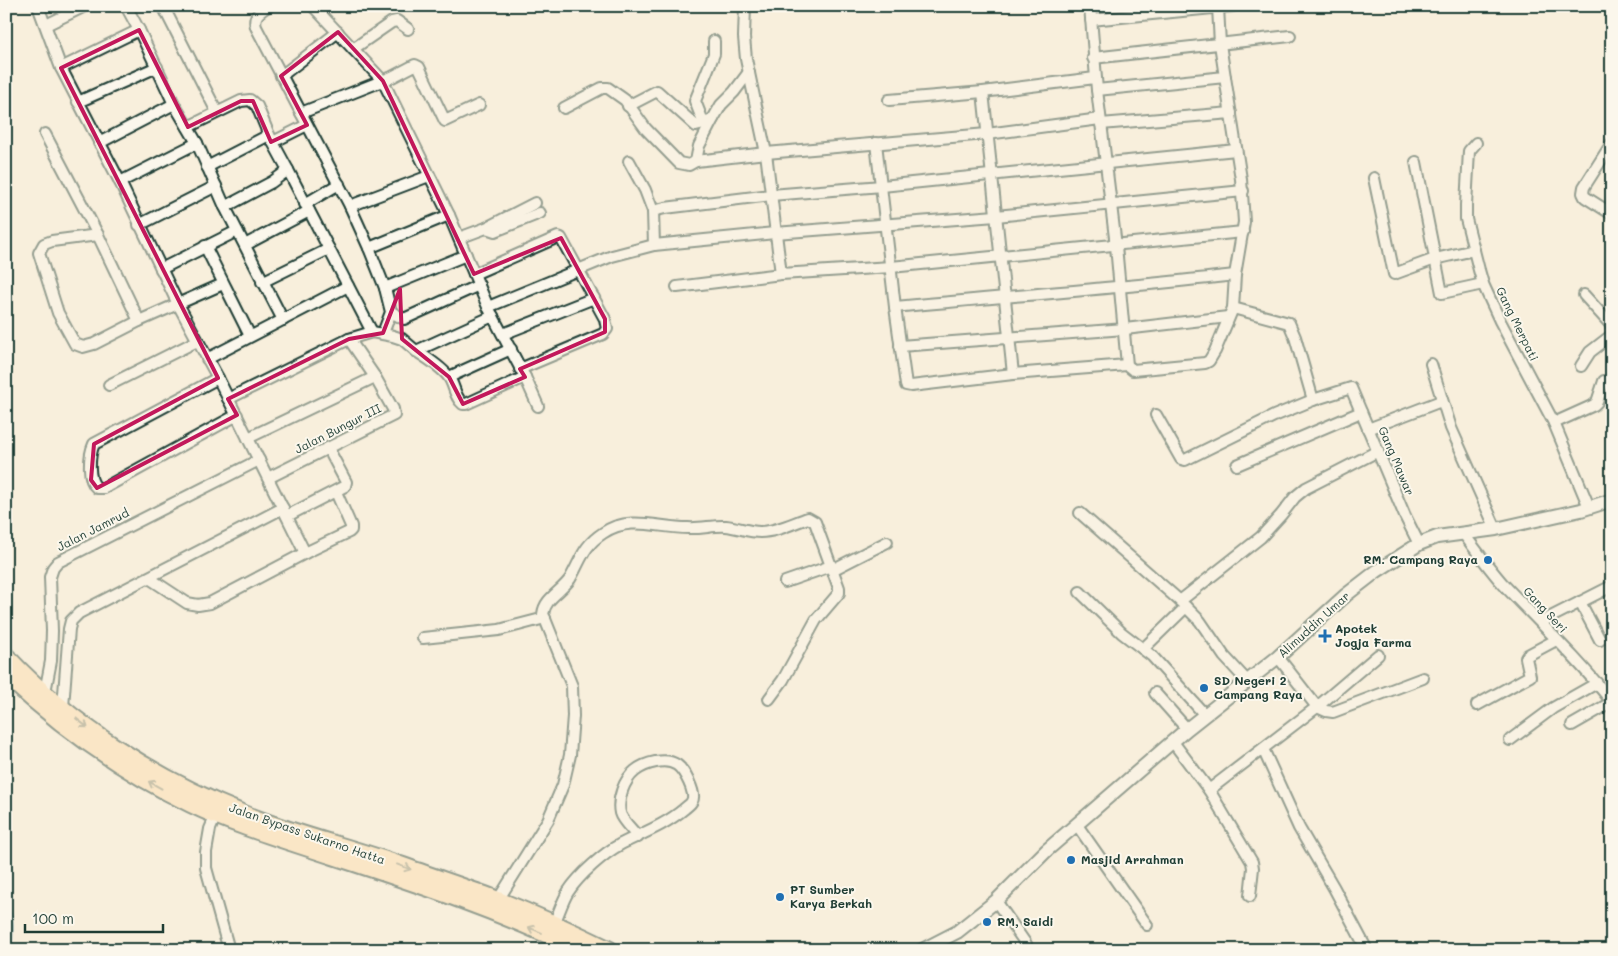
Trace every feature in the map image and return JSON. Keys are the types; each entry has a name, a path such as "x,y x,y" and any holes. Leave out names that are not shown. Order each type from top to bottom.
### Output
{"highway":[{"name":"Jalan Bypass Sukarno Hatta","path":"6,656 45,692 102,738 191,791 275,826 380,865 580,950"},
{"name":"Jalan Bypass Sukarno Hatta","path":"6,675 54,717 109,757 163,789 216,815 270,836 380,865 498,900 610,950"}],"street":[{"path":"38,6 61,68 120,182 160,269 237,415 305,552"},
{"path":"46,25 85,6"},
{"path":"126,6 140,30 174,104 196,143 225,208 283,320"},
{"path":"163,6 217,112"},
{"path":"745,6 744,37 749,72 766,153 774,233 781,274"},
{"path":"1090,6 1093,58 1112,205 1127,365"},
{"path":"1091,20 1233,6"},
{"path":"876,143 906,385 1127,365 1133,370 1205,363 1209,361 1215,351 1230,312 1243,232 1243,191 1220,44 1218,7"},
{"path":"317,8 383,81 449,215 478,285 538,406"},
{"path":"264,9 254,21 256,27 350,206 385,288 391,312 401,319"},
{"path":"353,49 392,22 397,21 408,28"},
{"path":"61,68 140,30"},
{"path":"281,76 338,32"},
{"path":"1093,58 1290,36"},
{"path":"684,114 695,101 714,54 714,41"},
{"path":"301,113 383,81 412,65 417,65 445,121 480,105"},
{"path":"78,102 157,67"},
{"path":"699,146 696,136 704,123 734,92 749,72"},
{"path":"1097,90 1225,77"},
{"path":"889,100 982,92 1096,78"},
{"path":"564,108 605,87 619,94 625,100 650,134 679,163 689,165 696,161 766,153 987,134 1101,121 1231,113"},
{"path":"628,106 658,91 684,114 704,123"},
{"path":"982,92 1013,374"},
{"path":"188,127 241,101 250,100 258,106 271,138 348,286 377,333"},
{"path":"695,101 704,123 696,161"},
{"path":"99,143 174,104"},
{"path":"207,167 307,124"},
{"path":"45,134 98,235 139,321"},
{"path":"120,182 196,143"},
{"name":"Gang Merpati","path":"1476,143 1469,150 1466,220 1483,284 1526,372 1554,423 1589,507"},
{"path":"1612,143 1584,187 1584,193 1585,197 1612,214"},
{"path":"653,211 771,195 992,176 1236,150"},
{"path":"629,161 645,190 653,211 654,245"},
{"path":"1416,162 1442,294 1483,284"},
{"path":"225,208 272,182 288,170"},
{"path":"350,206 429,176"},
{"path":"1374,178 1394,274 1435,259 1474,250"},
{"path":"245,245 307,207 339,184"},
{"path":"139,225 216,186"},
{"path":"416,351 578,270 612,256 654,245 774,233 996,216 1243,191"},
{"path":"459,238 486,228 495,231 538,208"},
{"path":"369,248 449,215"},
{"path":"160,269 237,231"},
{"path":"677,287 781,274 1001,257 1243,232"},
{"path":"98,235 52,241 44,244 39,253 58,313 75,344 83,347 94,344 139,321 223,284"},
{"path":"228,398 349,339 377,333 402,339 435,364 449,377 456,397 460,402 466,404 605,332 607,327 594,298 562,239 558,237 474,274"},
{"path":"205,246 250,336"},
{"path":"262,282 329,249"},
{"path":"385,288 466,255"},
{"path":"895,307 1005,296 1120,288 1235,275"},
{"path":"401,319 478,285"},
{"path":"207,359 348,286"},
{"path":"1584,295 1612,326"},
{"path":"503,334 594,298"},
{"path":"377,333 391,312"},
{"path":"900,346 1125,329 1230,312 1289,323 1295,337 1313,400 1259,423 1185,460 1181,459 1156,415"},
{"path":"401,319 402,339"},
{"path":"1581,366 1590,352 1612,335"},
{"name":"Jalan Bungur III","path":"268,478 394,415 393,409 375,377 349,339"},
{"path":"109,385 197,341"},
{"path":"449,377 510,349"},
{"path":"1430,364 1451,428 1496,528"},
{"path":"248,438 375,377"},
{"path":"218,378 94,444 91,451 91,480 94,486 104,488 237,415"},
{"path":"1554,423 1594,405 1597,402 1604,381"},
{"name":"Gang Mawar","path":"1313,400 1351,388 1405,516 1419,544"},
{"path":"1368,429 1442,401"},
{"path":"1237,465 1361,412"},
{"path":"63,707 69,630 71,621 79,613 285,512 336,492 345,486 346,482 328,448"},
{"path":"1143,649 1183,604 1261,537 1295,496 1306,488 1378,451"},
{"name":"Jalan Jamrud","path":"45,692 51,661 50,577 53,568 58,562 259,460"},
{"path":"148,578 187,602 198,605 210,603 305,552 349,532 351,530 336,492"},
{"name":"Alimuddin Umar","path":"922,950 956,932 996,901 1047,850 1187,729 1278,657 1365,580 1419,544 1437,538 1496,528 1612,500"},
{"path":"1080,513 1200,621 1224,656 1247,681"},
{"path":"498,900 548,820 563,785 570,755 573,716 572,686 545,618 544,608 547,601 563,588 580,556 589,544 603,533 620,524 642,523 688,528 725,526 760,532 808,518 815,522 839,588 839,593 816,620 783,680 769,699"},
{"name":"Gang Seri","path":"1463,533 1502,582 1597,683 1612,702"},
{"path":"785,582 831,568 887,542"},
{"path":"1541,622 1612,586"},
{"path":"1080,592 1122,633 1152,656 1205,715"},
{"path":"1580,602 1600,640"},
{"path":"423,638 499,630 545,618"},
{"path":"1477,704 1530,676 1526,658 1528,655 1556,640"},
{"path":"1209,790 1317,707 1378,655"},
{"path":"1278,657 1317,707 1326,711 1341,710 1423,678"},
{"path":"1510,740 1553,708 1597,683"},
{"path":"1154,693 1187,729"},
{"path":"1572,725 1612,702"},
{"path":"1173,742 1209,790 1252,862 1250,896"},
{"path":"1263,749 1299,828 1367,950"},
{"path":"554,924 568,893 578,880 613,849 638,837 671,819 692,801 694,794 682,769 675,763 658,760 635,771 625,783 620,799 620,814 638,837"},
{"path":"216,815 210,829 206,852 206,868 229,950"},
{"path":"1077,825 1147,925"},
{"path":"996,901 1026,944"}],"highlighted area":[{"path":"139,30 188,127 241,101 253,101 271,142 307,125 281,76 338,32 383,81 474,274 561,238 605,319 605,332 520,369 525,377 463,404 449,377 402,339 400,289 383,333 349,339 228,399 237,415 97,488 91,480 94,444 218,378 61,68"}],"waterway":[{"path":"6,905 12,921 11,950"}],"place":[{"name":"RM. Campang Raya","path":"1488,560"},
{"name":"Apotek Jogja Farma","path":"1325,636"},
{"name":"SD Negeri 2 Campang Raya","path":"1204,688"},
{"name":"Masjid Arrahman","path":"1071,860"},
{"name":"PT Sumber Karya Berkah","path":"780,897"},
{"name":"RM, Saidi","path":"987,922"}]}
